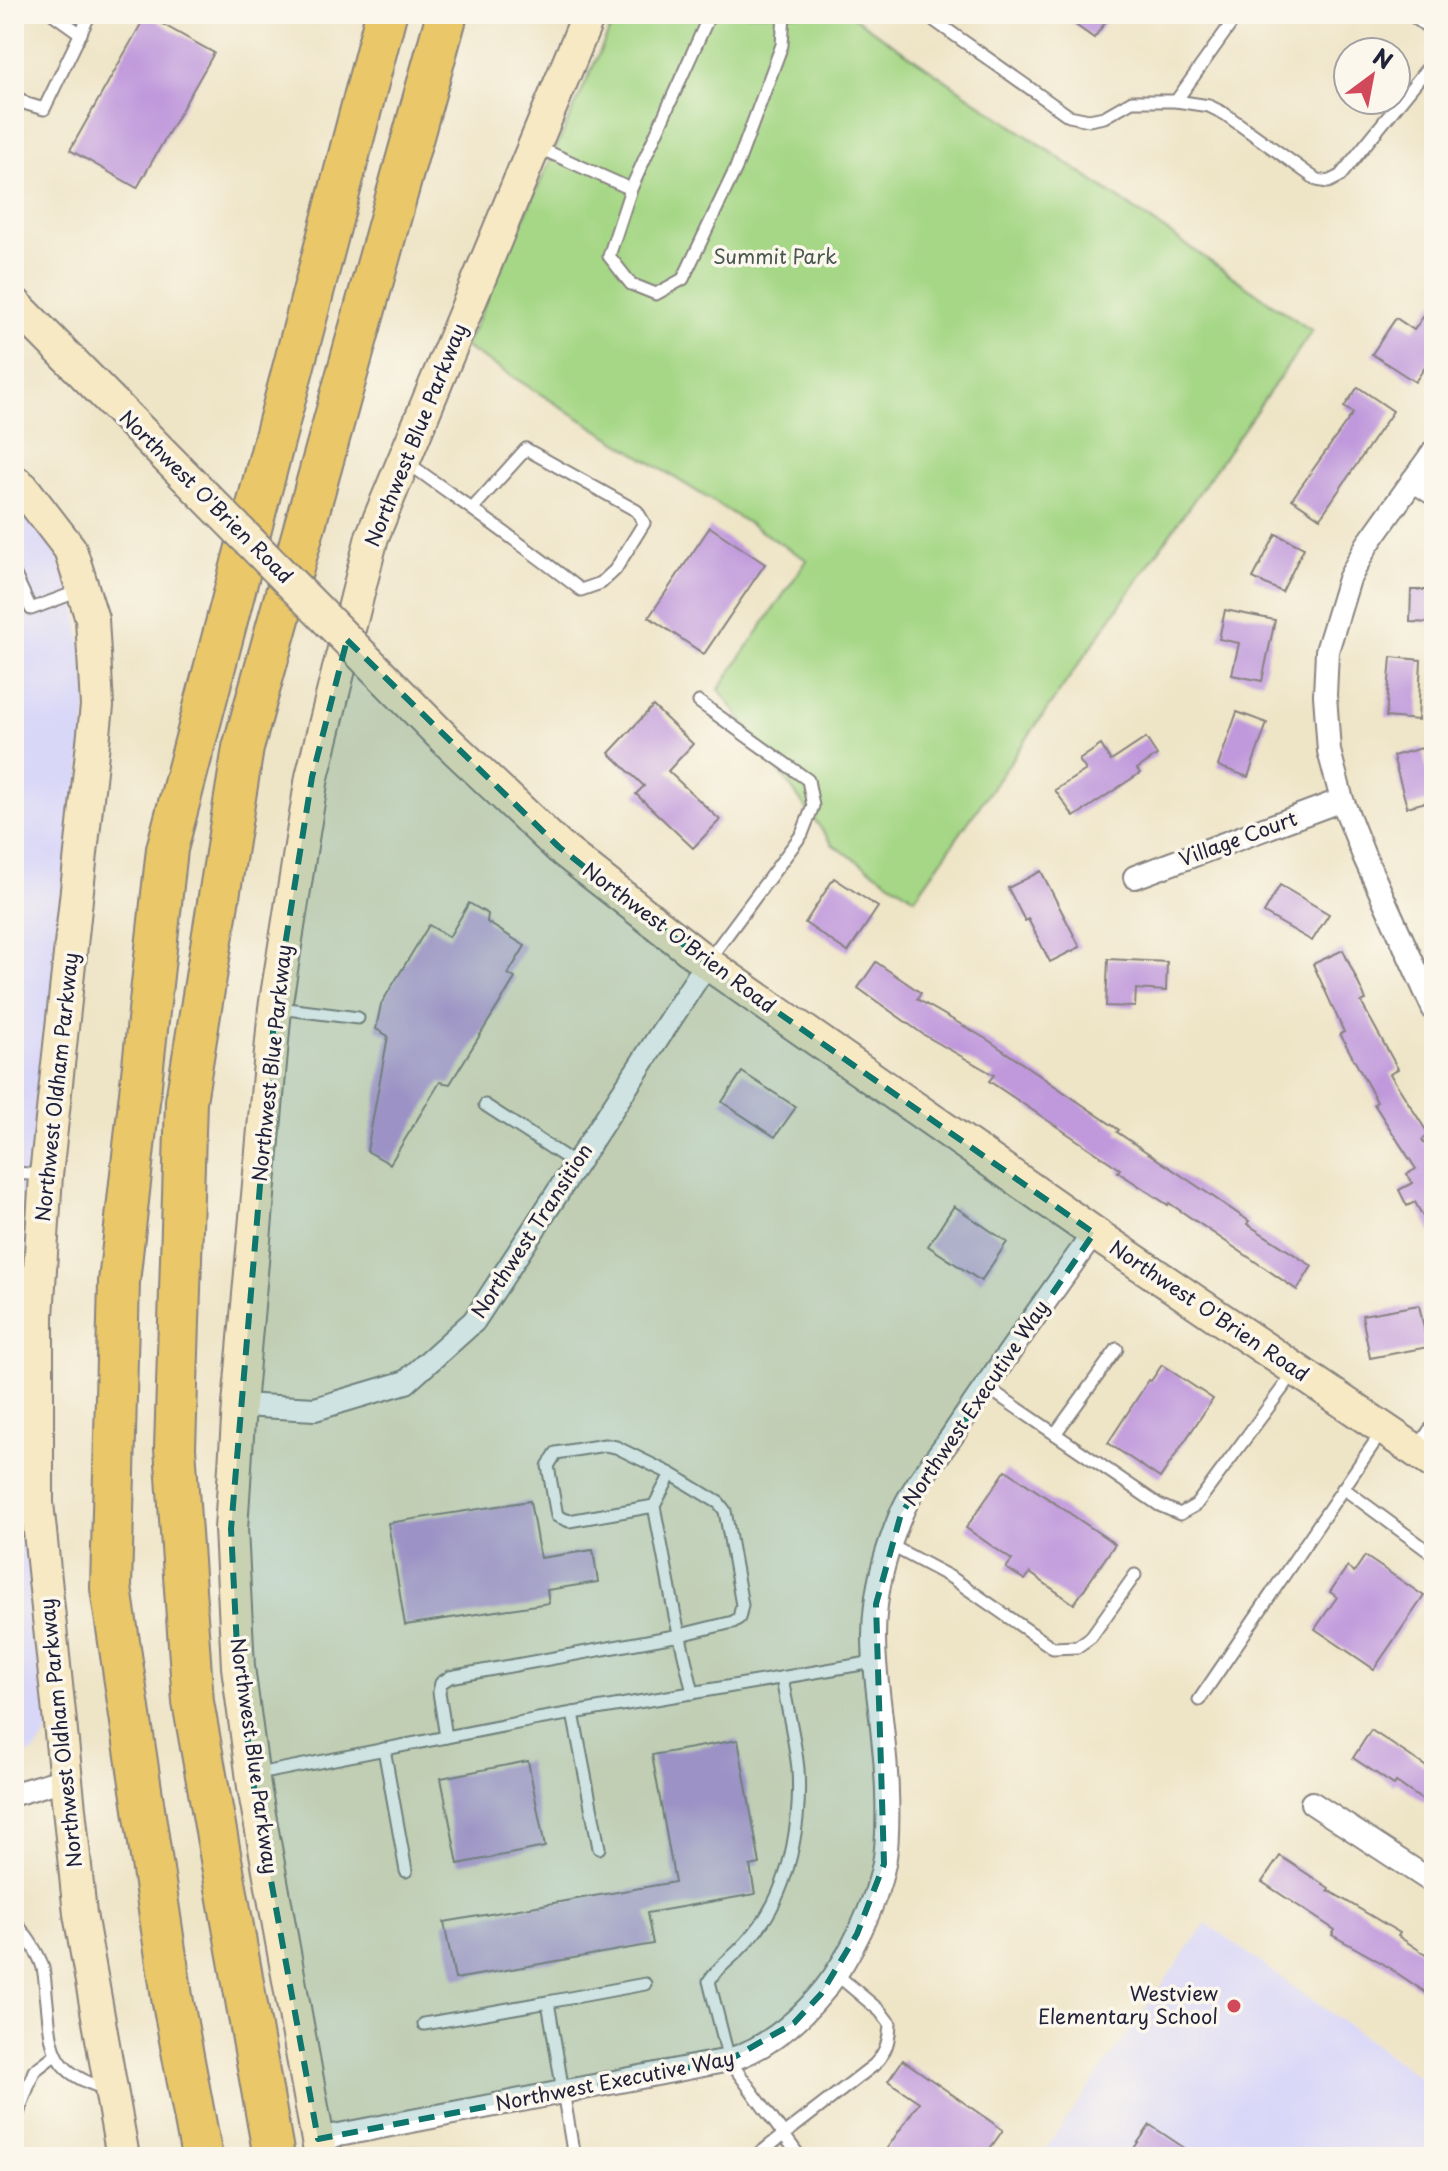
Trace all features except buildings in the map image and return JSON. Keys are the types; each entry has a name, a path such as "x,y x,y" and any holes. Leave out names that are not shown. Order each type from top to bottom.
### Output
{"highway":[{"path":"202,2157 172,1997 111,1588 119,1282 167,849 386,14"},
{"path":"274,2157 193,1702 175,1448 186,1101 243,748 447,14"}],"street":[{"name":"Northwest Blue Parkway","path":"320,2148 253,1775 238,1667 231,1529 239,1405 275,1008 312,777 372,537 589,14"},
{"name":"Northwest O'Brien Road","path":"14,303 445,739 559,847 707,963 1094,1233 1384,1430 1429,1450"},
{"path":"1434,451 1367,545 1349,579 1327,651 1325,695 1329,751 1342,800 1434,1010"},
{"path":"1413,480 1434,494"},
{"path":"14,481 23,488 70,549 83,590"},
{"name":"Northwest Oldham Parkway","path":"83,590 92,619 97,706 46,1175 37,1316 37,1503 80,1914 123,2157"},
{"name":"Village Court","path":"1135,877 1342,800"},
{"name":"Northwest Transition","path":"239,1405 315,1409 406,1382 474,1321 707,963"},
{"name":"Northwest Executive Way","path":"320,2148 563,2092 747,2054 794,2023 836,1974 872,1901 884,1864 884,1740 874,1662 876,1604 890,1545 901,1514 985,1386 1094,1233"},
{"path":"14,1794 65,1779"},
{"path":"1312,1803 1434,1883"}],"lane":[{"path":"53,14 81,34"},
{"path":"14,95 27,104 44,109 90,14"},
{"path":"710,14 631,189 609,256 631,284 656,294 683,279 736,168 782,45 784,14"},
{"path":"925,14 1069,116 1089,120 1104,117 1132,101 1176,101 1209,106 1225,114 1317,180 1328,182 1340,176 1434,60"},
{"path":"1176,101 1238,14"},
{"path":"1410,14 1434,32"},
{"path":"535,146 631,189"},
{"path":"404,460 581,590 601,583 615,570 644,523 637,511 526,449 472,509"},
{"path":"14,573 31,609 83,590"},
{"path":"699,702 808,780 813,806 802,834 707,963"},
{"path":"275,1008 358,1018"},
{"path":"485,1105 576,1164"},
{"path":"14,1173 46,1175"},
{"path":"1055,1434 1117,1349"},
{"path":"985,1386 1159,1505 1180,1514 1196,1505 1296,1370"},
{"path":"1199,1700 1384,1430"},
{"path":"446,1737 439,1692 441,1683 450,1677 680,1635 739,1618 742,1605 723,1507 695,1487 616,1447 605,1445 556,1453 548,1466 557,1516 563,1519 569,1521 654,1506"},
{"path":"671,1474 654,1506 693,1693"},
{"path":"1343,1488 1431,1553"},
{"path":"890,1545 952,1578 1053,1648 1077,1647 1091,1637 1135,1575"},
{"path":"253,1775 573,1713 874,1662"},
{"path":"782,1678 798,1769 797,1815 788,1867 782,1887 765,1918 709,1981 729,2060 800,2157"},
{"path":"573,1713 599,1848"},
{"path":"384,1749 406,1871"},
{"path":"14,1920 42,1964 52,2043 60,2063 86,2083 111,2090"},
{"path":"755,2157 874,2065 886,2052 890,2024 880,2011 836,1974"},
{"path":"424,2024 645,1984"},
{"path":"548,2002 574,2157"},
{"path":"14,2124 34,2071 56,2054"}],"highlighted area":[{"path":"347,640 559,847 707,963 1094,1233 901,1514 876,1604 884,1864 857,1934 821,1994 794,2023 729,2060 318,2139 254,1787 238,1667 231,1529 275,1008 312,777"}],"shaded area":[{"path":"14,488 73,581 88,695 36,1249 48,1732 36,1751 14,1761"},
{"name":"Westview Elementary School","path":"1206,1923 1434,2088 1434,2157 1040,2157"}],"green space":[{"name":"Summit Park","path":"617,14 849,14 1312,331 915,898 833,845 719,689 807,560 465,347"}],"place":[{"name":"Westview Elementary School","path":"1234,2006"}]}
